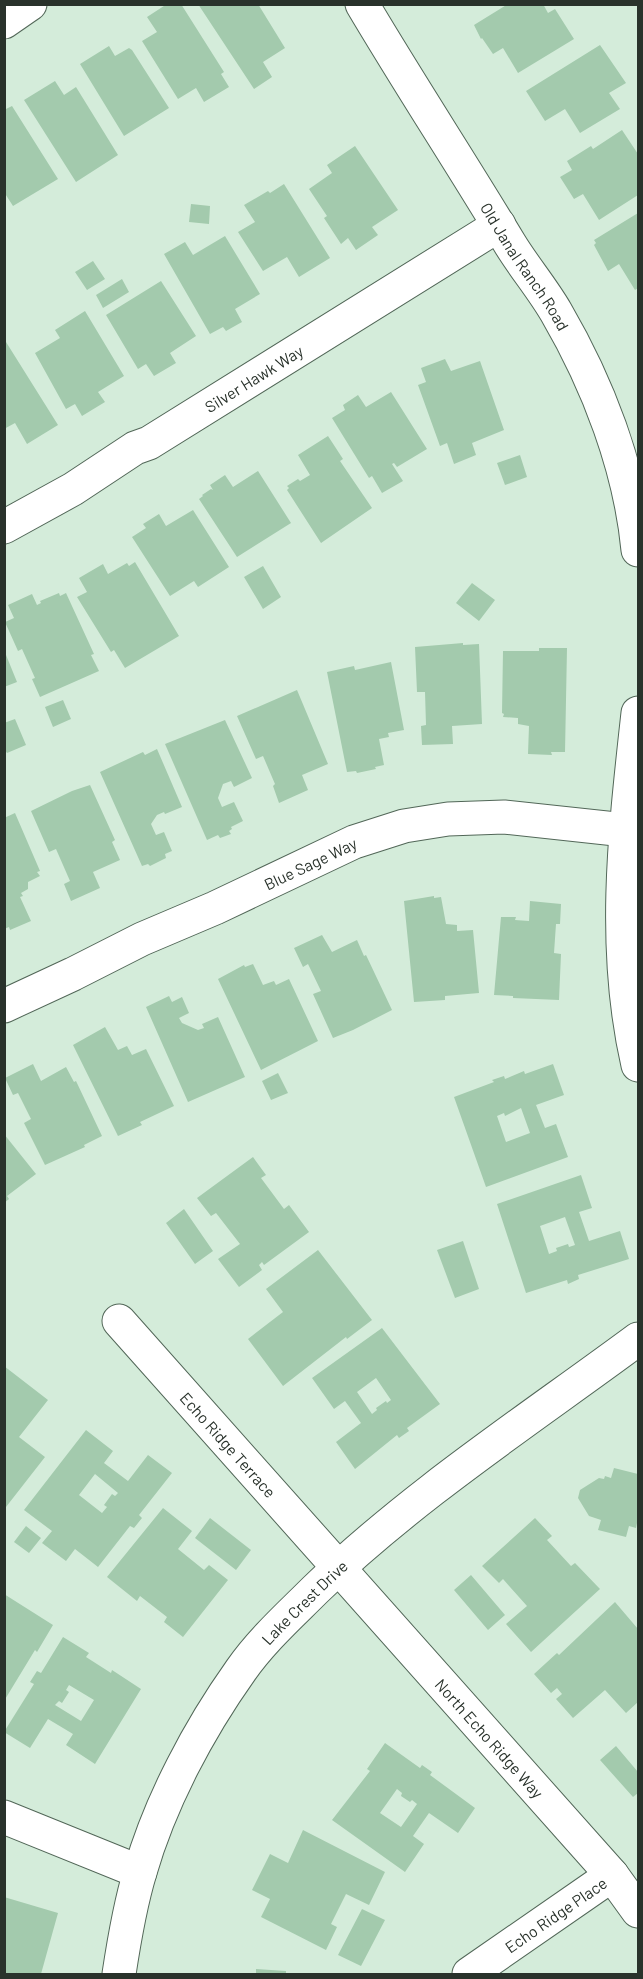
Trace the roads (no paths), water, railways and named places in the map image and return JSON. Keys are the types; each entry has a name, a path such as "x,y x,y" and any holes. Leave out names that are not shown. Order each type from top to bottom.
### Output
{"street":[{"path":"4,22 30,4"},
{"name":"Old Janal Ranch Road","path":"362,4 555,311 585,367 613,438 635,516 639,550"},
{"name":"Silver Hawk Way","path":"4,527 73,489 135,448 149,443 499,225"},
{"path":"639,713 632,829 622,891 622,955 630,1027 639,1065"},
{"name":"Blue Sage Way","path":"4,1006 142,939 215,908 354,842 404,826 448,819 504,817 632,829"},
{"name":"Echo Ridge Terrace","path":"119,1321 339,1567"},
{"name":"Lake Crest Drive","path":"120,1974 140,1872 170,1792 205,1724 243,1668 288,1616 339,1567 400,1514 639,1339"},
{"name":"North Echo Ridge Way","path":"339,1567 612,1875 639,1911"},
{"path":"4,1817 140,1872"},
{"name":"Echo Ridge Place","path":"469,1974 612,1875"}]}
